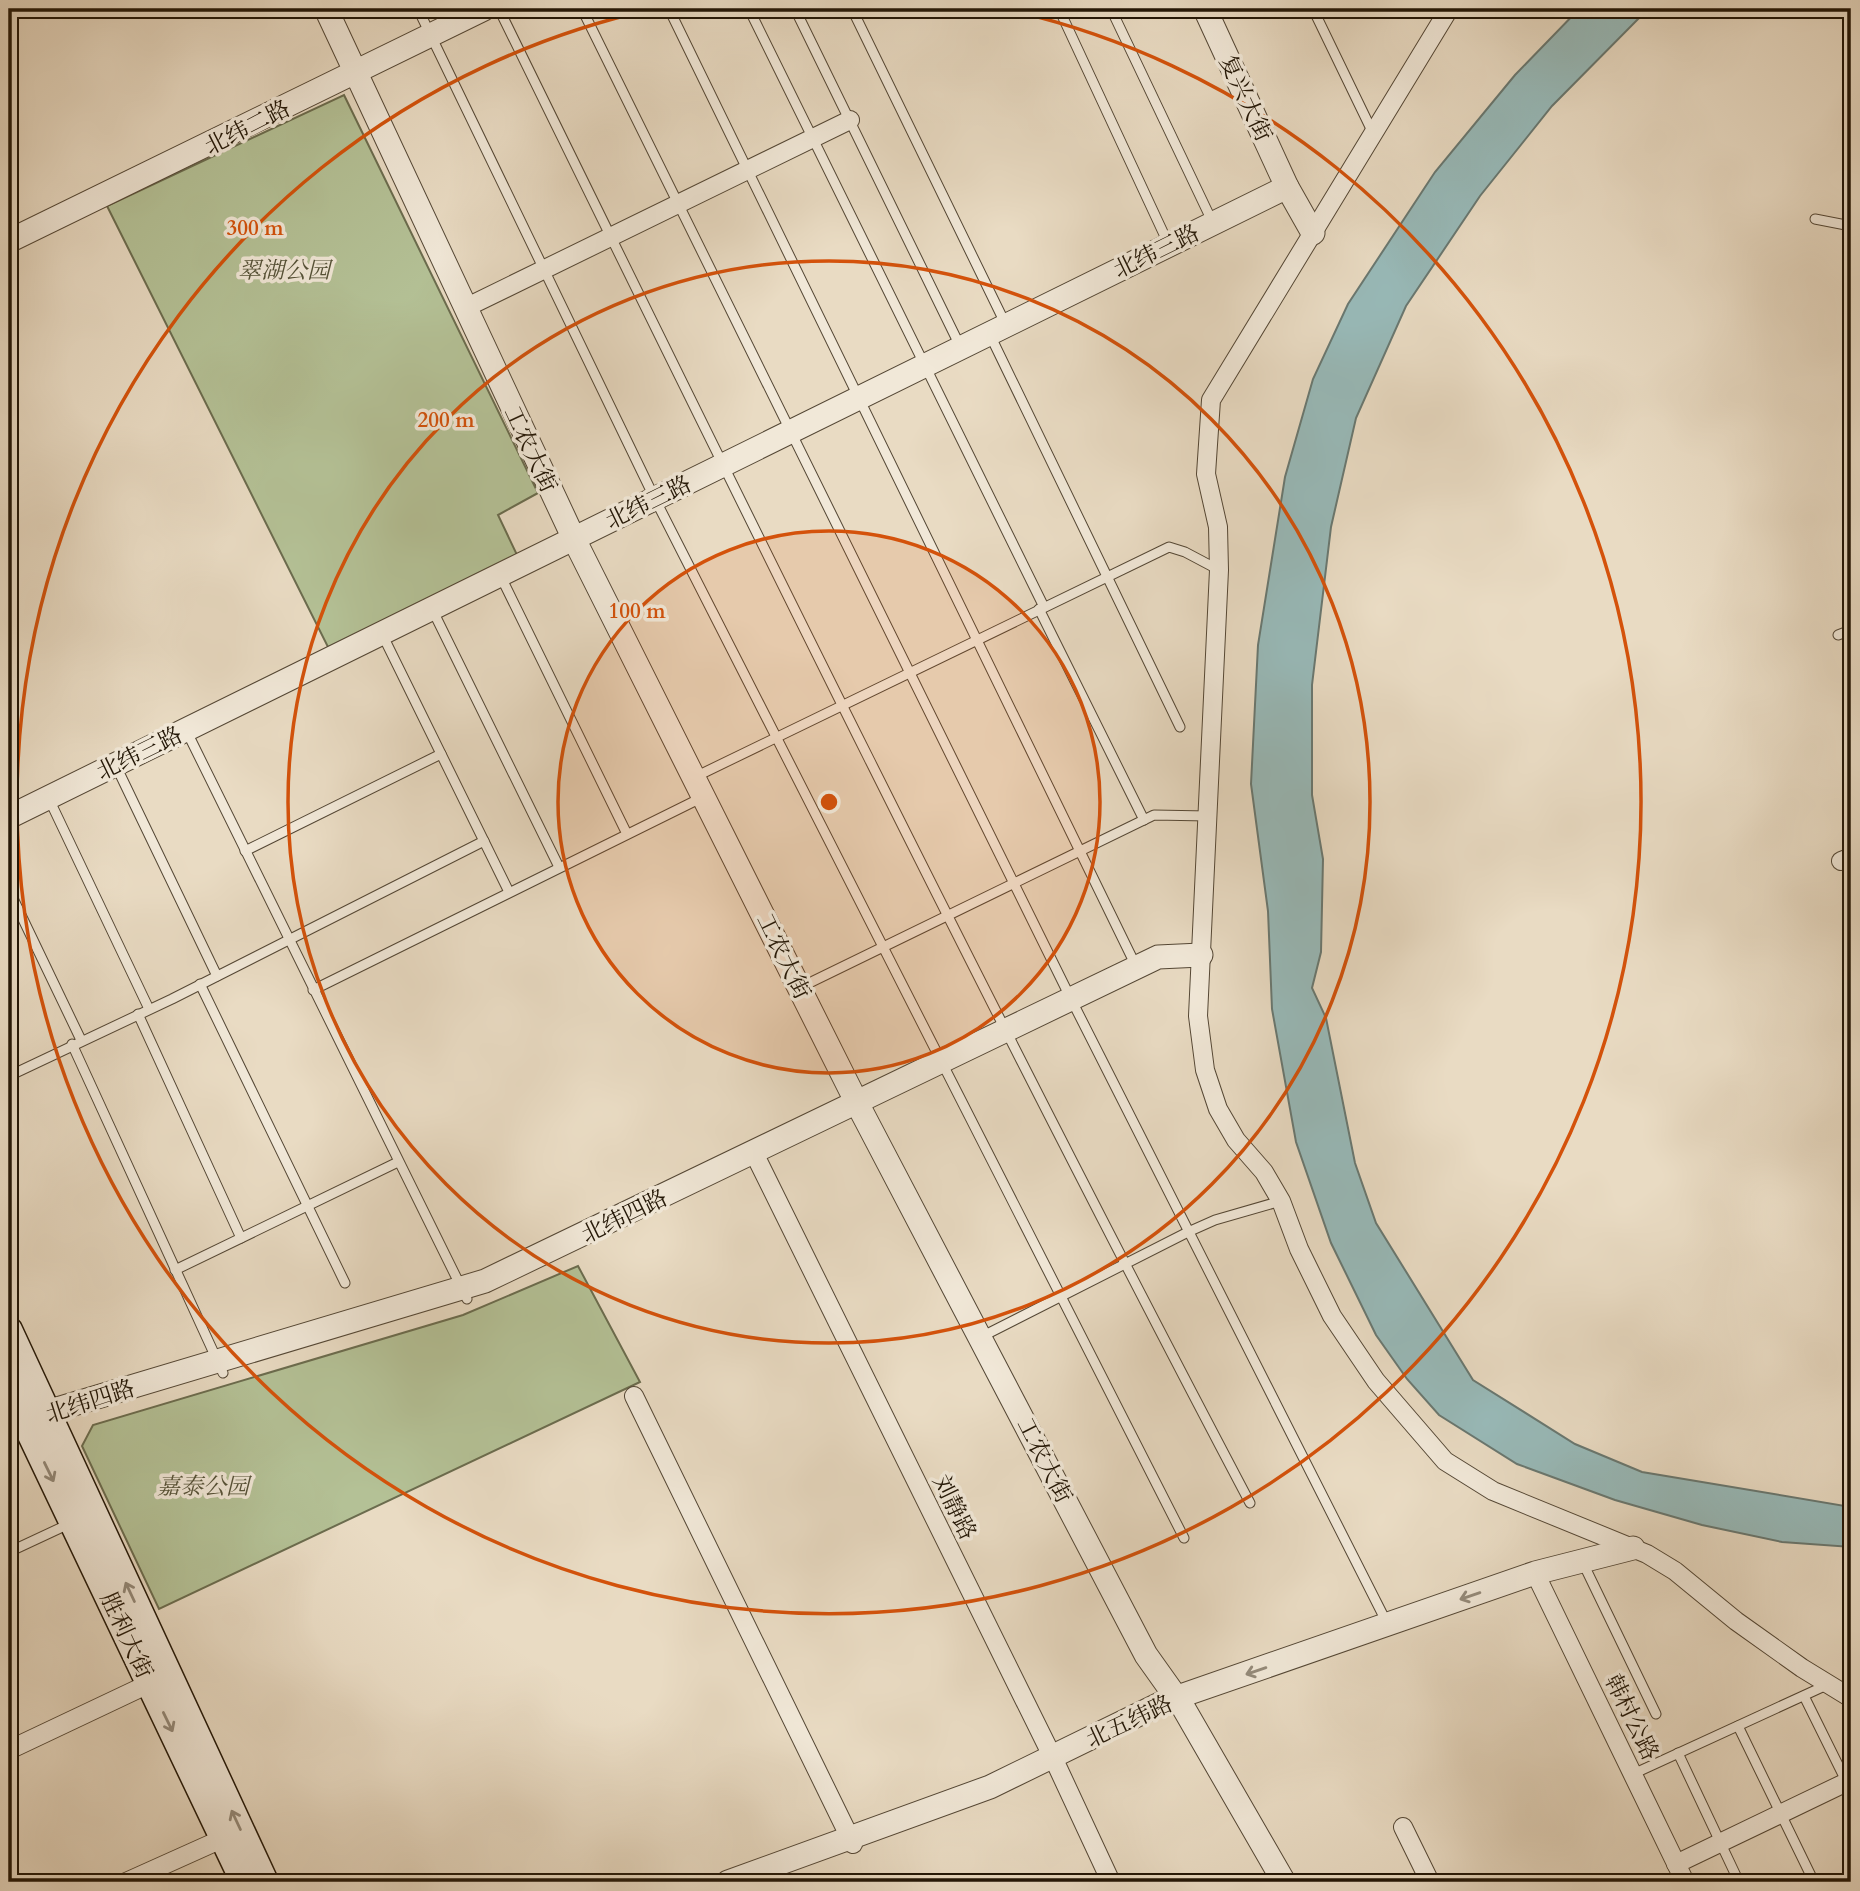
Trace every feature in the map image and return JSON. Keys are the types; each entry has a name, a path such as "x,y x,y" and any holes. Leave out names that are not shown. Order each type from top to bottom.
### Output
{"main road":[{"path":"9,1330 34,1423"},
{"name":"胜利大街","path":"9,1389 34,1423 159,1679 244,1882"},
{"name":"胜利大街","path":"34,1423 73,1522 265,1882"}],"street":[{"name":"工农大街","path":"326,9 574,539 800,987 855,1110 1114,1618 1136,1658 1174,1704"},
{"name":"北纬二路","path":"9,241 484,9"},
{"name":"复兴大街","path":"1205,9 1287,187 1313,233"},
{"path":"1449,9 1211,400 1206,474 1218,527 1219,570 1198,1016 1205,1070 1218,1109 1236,1140 1264,1172 1281,1201 1299,1250 1332,1316 1376,1381 1445,1461 1493,1490 1633,1548 1675,1571 1736,1621 1851,1698"},
{"path":"465,308 850,120"},
{"name":"北纬三路","path":"9,817 1287,187"},
{"name":"北纬四路","path":"34,1423 525,1276 855,1110 939,1063 1136,967 1158,957 1201,955"},
{"name":"工农大街","path":"855,1110 981,1337 1140,1644 1284,1882"},
{"name":"刘静路","path":"757,1158 1111,1882"},
{"path":"634,1396 852,1840"},
{"name":"北五纬路","path":"727,1882 983,1798 1174,1704 1388,1625 1535,1573 1633,1548"},
{"name":"韩村公路","path":"1535,1573 1685,1882"},
{"path":"9,1750 159,1679"},
{"path":"1676,1864 1850,1784"},
{"path":"1403,1827 1430,1882"},
{"path":"127,1882 224,1838"},
{"name":"北五纬路","path":"752,1882 852,1840"}],"lane":[{"path":"418,9 655,499 939,1063 1184,1538"},
{"path":"499,9 723,465 1124,1265 1250,1503"},
{"path":"582,9 1071,999 1388,1625"},
{"path":"669,9 1136,967"},
{"path":"749,9 925,365 1143,820"},
{"path":"795,9 960,348"},
{"path":"852,9 998,329 1106,577 1180,727"},
{"path":"1059,9 1169,245"},
{"path":"1111,9 1213,223"},
{"path":"1313,9 1373,133"},
{"path":"1815,219 1851,226"},
{"path":"313,990 627,834 775,738 1168,547 1185,552 1219,570"},
{"path":"500,575 627,834"},
{"path":"432,609 559,867"},
{"path":"1838,635 1851,630"},
{"path":"382,634 509,892"},
{"path":"186,730 464,1294"},
{"path":"245,851 441,754"},
{"path":"116,765 217,975"},
{"path":"49,798 149,1009"},
{"path":"800,987 1154,815 1208,816"},
{"path":"9,1076 200,984 484,841"},
{"path":"9,890 220,1367"},
{"path":"200,984 345,1283"},
{"path":"138,1014 241,1238"},
{"path":"175,1270 398,1162"},
{"path":"981,1337 1188,1232 1215,1220 1281,1201"},
{"path":"9,1552 73,1522"},
{"path":"1581,1561 1656,1714"},
{"path":"1633,1774 1829,1684"},
{"path":"1804,1696 1850,1784"},
{"path":"1738,1726 1814,1882"},
{"path":"1678,1753 1740,1882"}],"green space":[{"name":"翠湖公园","path":"344,95 538,493 498,515 518,557 330,651 107,206"},
{"name":"嘉泰公园","path":"578,1266 640,1382 159,1609 82,1446 93,1425 463,1315"}],"water":[{"path":"1579,9 1648,9 1552,106 1480,196 1406,306 1356,418 1331,527 1312,685 1312,795 1323,859 1321,952 1312,988 1326,1018 1355,1163 1376,1223 1473,1380 1575,1444 1642,1472 1851,1507 1851,1547 1782,1542 1702,1525 1615,1500 1517,1464 1439,1415 1407,1379 1376,1335 1331,1243 1296,1142 1272,1009 1268,911 1251,784 1258,645 1285,477 1313,379 1348,304 1435,172 1515,75"}]}
